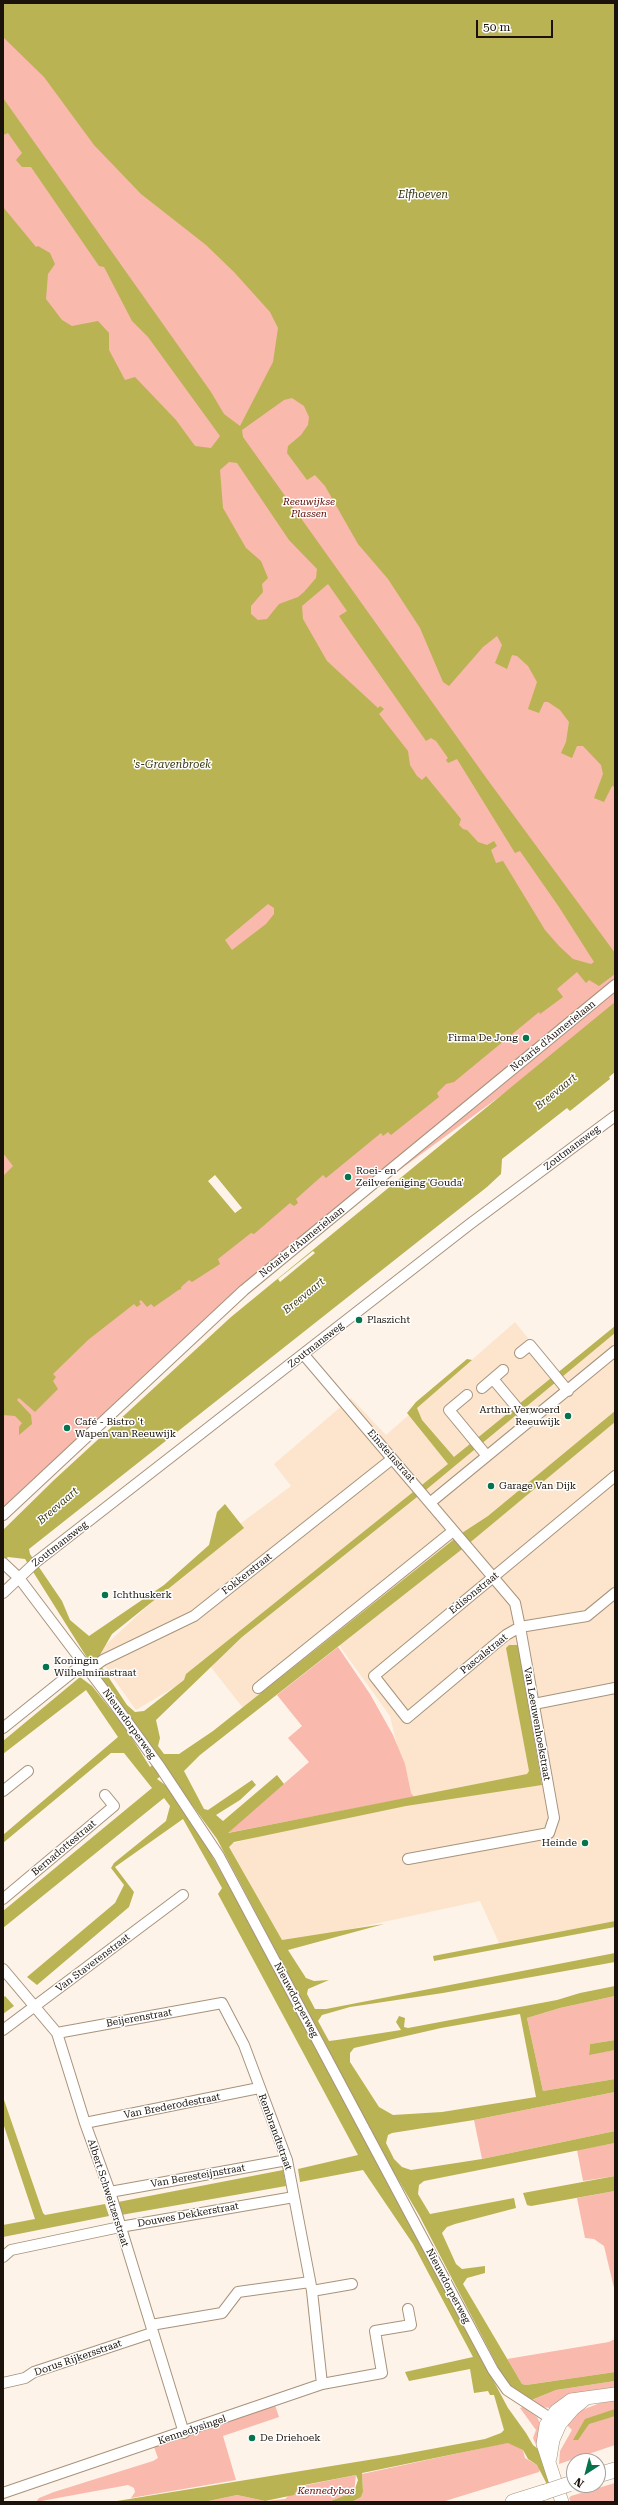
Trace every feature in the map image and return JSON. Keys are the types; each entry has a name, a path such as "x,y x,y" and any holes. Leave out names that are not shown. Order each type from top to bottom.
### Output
{"highway":[{"path":"513,2502 566,2486"}],"main road":[{"path":"562,2502 549,2461 555,2421 586,2399 615,2394"}],"street":[{"name":"Notaris d'Aumerielaan","path":"3,1514 244,1290 615,985"},
{"name":"Zoutmansweg","path":"3,1593 33,1565 470,1224 615,1116"},
{"path":"520,1353 530,1345 568,1391"},
{"path":"428,1499 487,1456 568,1391 615,1350"},
{"name":"Einsteinstraat","path":"304,1355 428,1499"},
{"path":"482,1388 503,1370"},
{"path":"493,1379 529,1422"},
{"path":"467,1395 449,1410 487,1456"},
{"name":"Fokkerstraat","path":"88,1667 194,1616 392,1459"},
{"name":"Edisonstraat","path":"407,1718 374,1676 615,1476"},
{"name":"Van Leeuwenhoekstraat","path":"408,1859 549,1834 554,1818 515,1603 428,1499"},
{"path":"258,1688 455,1533"},
{"name":"Nieuwdorperweg","path":"5,1565 19,1578 88,1667 167,1777 226,1867 493,2370 507,2390 555,2421"},
{"name":"Pascalstraat","path":"407,1718 506,1635 520,1627 587,1616 615,1593"},
{"path":"3,1728 51,1688 88,1667"},
{"path":"534,1704 615,1688"},
{"path":"3,1792 28,1771"},
{"name":"Bernadottestraat","path":"3,1899 114,1806 105,1795"},
{"name":"Van Staverenstraat","path":"3,2030 183,1896"},
{"name":"Albert Schweitzerstraat","path":"3,1969 34,2008 57,2033 85,2123 110,2192 184,2433"},
{"name":"Beijerenstraat","path":"57,2033 222,2003"},
{"name":"Rembrandtstraat","path":"222,2003 244,2045 286,2160 311,2287 322,2384"},
{"name":"Van Brederodestraat","path":"85,2123 259,2088"},
{"name":"Van Beresteijnstraat","path":"110,2192 286,2160"},
{"name":"Douwes Dekkerstraat","path":"7,2253 120,2227 294,2197"},
{"path":"311,2287 352,2284"},
{"name":"Dorus Rijkersstraat","path":"3,2383 25,2378 34,2372 151,2329 222,2313 238,2292 311,2287"},
{"name":"Kennedysingel","path":"3,2492 184,2433 322,2384 382,2372 376,2331 411,2325 408,2309"}],"shaded area":[{"path":"515,1322 560,1378 615,1333 615,1921 499,1943 480,1901 277,1945 219,1847 409,1796 390,1716 331,1634 243,1708 210,1666 136,1710 96,1654 217,1541 291,1486 274,1464 351,1398 386,1435"}],"green space":[{"name":"Reeuwijkse Plassen","path":"3,3 615,3 615,1012 244,1284 3,1507"},
{"path":"338,1647 370,1694 393,1735 405,1764 411,1793 414,1797 227,1833 309,1762 288,1738 302,1726 277,1695"},
{"path":"615,1996 615,2040 590,2044 589,2054 615,2050 615,2079 543,2091 527,2018 560,2008"},
{"path":"615,2092 615,2131 482,2159 474,2120"},
{"path":"615,2143 615,2176 583,2181 577,2150"},
{"path":"615,2191 615,2292 604,2246 594,2239 585,2238 577,2198"},
{"path":"615,2339 615,2372 526,2385 522,2384 507,2359 609,2342"},
{"path":"615,2381 615,2388 551,2408 539,2407 529,2401 556,2390"},
{"path":"615,2400 615,2445 591,2453 566,2453 566,2462 559,2464 560,2451 572,2430 565,2423 577,2412 600,2403"},
{"path":"275,2405 279,2417 223,2436 236,2480 131,2498 135,2492 134,2488 128,2485 36,2502 39,2498 54,2492 153,2461 158,2458 154,2447"},
{"path":"523,2407 537,2417 540,2423 542,2459 533,2438 536,2430 520,2408"},
{"path":"506,2443 512,2443 523,2450 525,2458 537,2465 540,2469 539,2472 442,2502 352,2502 361,2497 363,2492 362,2474"},
{"name":"Kennedybos","path":"356,2475 354,2492 328,2502 204,2502 237,2495 265,2501 285,2499 297,2487"},
{"path":"615,2483 615,2502 571,2502 569,2498 581,2493 606,2493 606,2486"}],"water":[{"name":"Reeuwijkse Plassen","path":"3,3 615,3 615,787 612,786 604,802 594,798 603,774 601,765 583,746 577,746 572,758 561,753 566,742 569,722 560,710 548,702 544,702 539,713 528,709 537,682 528,666 517,656 512,655 507,669 495,663 502,645 497,636 483,647 449,686 443,682 420,628 388,579 358,544 325,486 315,475 307,480 287,453 288,446 301,435 308,425 309,417 304,406 292,398 284,400 242,430 243,437 487,779 615,953 615,974 599,986 589,980 586,983 577,972 557,989 563,997 540,1014 539,1012 454,1082 446,1084 437,1093 439,1097 391,1135 388,1132 383,1136 381,1133 326,1178 323,1175 296,1199 298,1203 294,1206 290,1203 254,1234 251,1233 218,1259 220,1264 192,1282 189,1280 181,1287 181,1290 180,1289 154,1307 151,1304 147,1307 141,1300 139,1302 141,1304 137,1307 134,1304 88,1340 53,1374 56,1377 53,1381 58,1389 35,1412 19,1398 17,1400 31,1415 32,1424 19,1435 19,1427 22,1423 15,1416 3,1415 3,1176 13,1166 3,1153 3,207 36,247 38,246 50,253 55,264 48,274 46,299 62,320 72,326 98,321 109,333 109,350 125,380 135,377 176,420 195,446 211,448 220,436 148,337 132,321 104,267 99,266 31,167 22,167 16,160 22,153 8,133 3,135 3,98 211,392 224,414 240,426 273,362 278,328 270,312 234,272 206,245 141,194 94,145 44,77 3,37","holes":["229,462 237,463 289,540 317,569 316,578 304,592 298,597 279,604 267,619 258,620 251,614 251,606 263,592 262,584 268,578 261,561 246,548 223,508 220,470","328,584 347,611 339,616 426,741 431,738 436,741 448,758 446,760 448,763 457,759 515,853 520,851 559,907 594,962 591,964 573,959 559,946 545,930 503,861 496,863 491,850 497,846 494,841 487,845 478,842 467,830 463,829 459,825 461,819 426,776 422,780 417,776 410,765 408,751 379,714 384,709 380,706 378,708 327,661 303,619 302,606","268,904 274,908 274,914 266,924 232,950 225,940"]},
{"name":"Breevaart","path":"615,1002 615,1072 609,1077 610,1079 570,1111 567,1108 502,1159 501,1174 487,1187 29,1549 30,1554 62,1601 70,1620 89,1636 164,1585 209,1545 217,1512 225,1504 244,1528 112,1634 97,1660 127,1705 135,1712 144,1711 184,1680 186,1674 448,1464 407,1413 416,1402 467,1359 472,1360 417,1408 422,1420 454,1457 615,1326 615,1333 427,1489 242,1637 156,1720 160,1738 158,1746 164,1754 179,1754 213,1731 462,1533 488,1516 615,1411 615,1422 461,1550 200,1755 184,1771 204,1809 208,1810 252,1780 256,1785 240,1800 216,1815 223,1821 277,1775 284,1784 228,1833 527,1774 529,1771 506,1648 509,1645 518,1645 542,1785 406,1806 234,1842 229,1847 282,1940 384,1924 288,1950 306,1978 314,1981 329,1980 308,1989 307,1994 315,2009 326,2009 615,1953 615,1962 443,1993 350,2007 322,2015 318,2021 329,2041 401,2030 396,2022 399,2016 405,2018 404,2027 408,2028 557,2000 580,1993 615,1986 615,1996 560,2008 527,2018 543,2091 615,2079 615,2092 474,2120 392,2133 388,2135 386,2143 394,2159 402,2167 411,2170 482,2159 615,2131 615,2143 424,2181 419,2185 418,2194 430,2214 514,2198 516,2208 455,2224 447,2227 442,2233 456,2264 462,2269 485,2266 485,2273 467,2278 463,2284 522,2384 526,2385 615,2372 615,2381 556,2390 529,2401 515,2392 501,2373 419,2215 380,2149 217,1839 167,1771 157,1779 168,1787 206,1845 246,1917 508,2408 533,2445 538,2449 556,2502 537,2465 528,2459 523,2450 508,2443 362,2473 363,2492 361,2497 352,2502 328,2502 354,2492 358,2480 356,2475 299,2486 294,2495 265,2501 237,2495 204,2502 111,2502 399,2455 485,2439 501,2433 504,2430 494,2395 490,2395 488,2391 474,2393 470,2369 409,2381 405,2372 473,2357 413,2244 363,2170 300,2182 298,2169 358,2155 218,1894 222,1888 183,1819 115,1867 134,1892 129,1907 37,1985 27,1977 115,1903 124,1885 111,1868 114,1863 166,1821 170,1806 164,1798 3,1928 3,1911 152,1788 124,1753 111,1753 3,1843 3,1835 118,1737 86,1690 3,1754 3,1741 80,1677 92,1686 125,1727 150,1767 158,1760 129,1715 96,1672 25,1559 8,1557 3,1561 3,1530 54,1480 231,1317","holes":["520,2014 536,2097 442,2112 393,2115 379,2107 350,2062 350,2053 354,2048 441,2028"]},
{"path":"615,1921 615,1927 434,1961 433,1956"},
{"path":"5,1996 14,2006 3,2014 3,1998"},
{"path":"615,2040 615,2050 589,2055 590,2044"},
{"path":"3,2097 43,2213 45,2215 105,2204 109,2216 3,2237 3,2225 35,2219 3,2123"},
{"path":"283,2170 286,2186 121,2215 118,2202"},
{"path":"615,2176 615,2191 531,2206 527,2205 523,2193"},
{"path":"615,2409 615,2416 589,2424 578,2440 573,2440 585,2419"}],"pier":[{"path":"215,1175 242,1208 235,1213 208,1181"},
{"path":"313,1251 315,1253 280,1282 278,1279"}],"place":[{"name":"Firma De Jong","path":"526,1038"},
{"name":"Roei- en Zeilvereniging 'Gouda'","path":"348,1177"},
{"name":"Plaszicht","path":"359,1320"},
{"name":"Arthur Verwoerd Reeuwijk","path":"568,1416"},
{"name":"Café - Bistro 't Wapen van Reeuwijk","path":"67,1428"},
{"name":"Garage Van Dijk","path":"491,1486"},
{"name":"Ichthuskerk","path":"105,1595"},
{"name":"Koningin Wilhelminastraat","path":"46,1667"},
{"name":"Heinde","path":"585,1843"},
{"name":"De Driehoek","path":"252,2438"}],"water label":[{"name":"Elfhoeven","path":"423,195"},
{"name":"'s-Gravenbroek","path":"172,765"}]}
